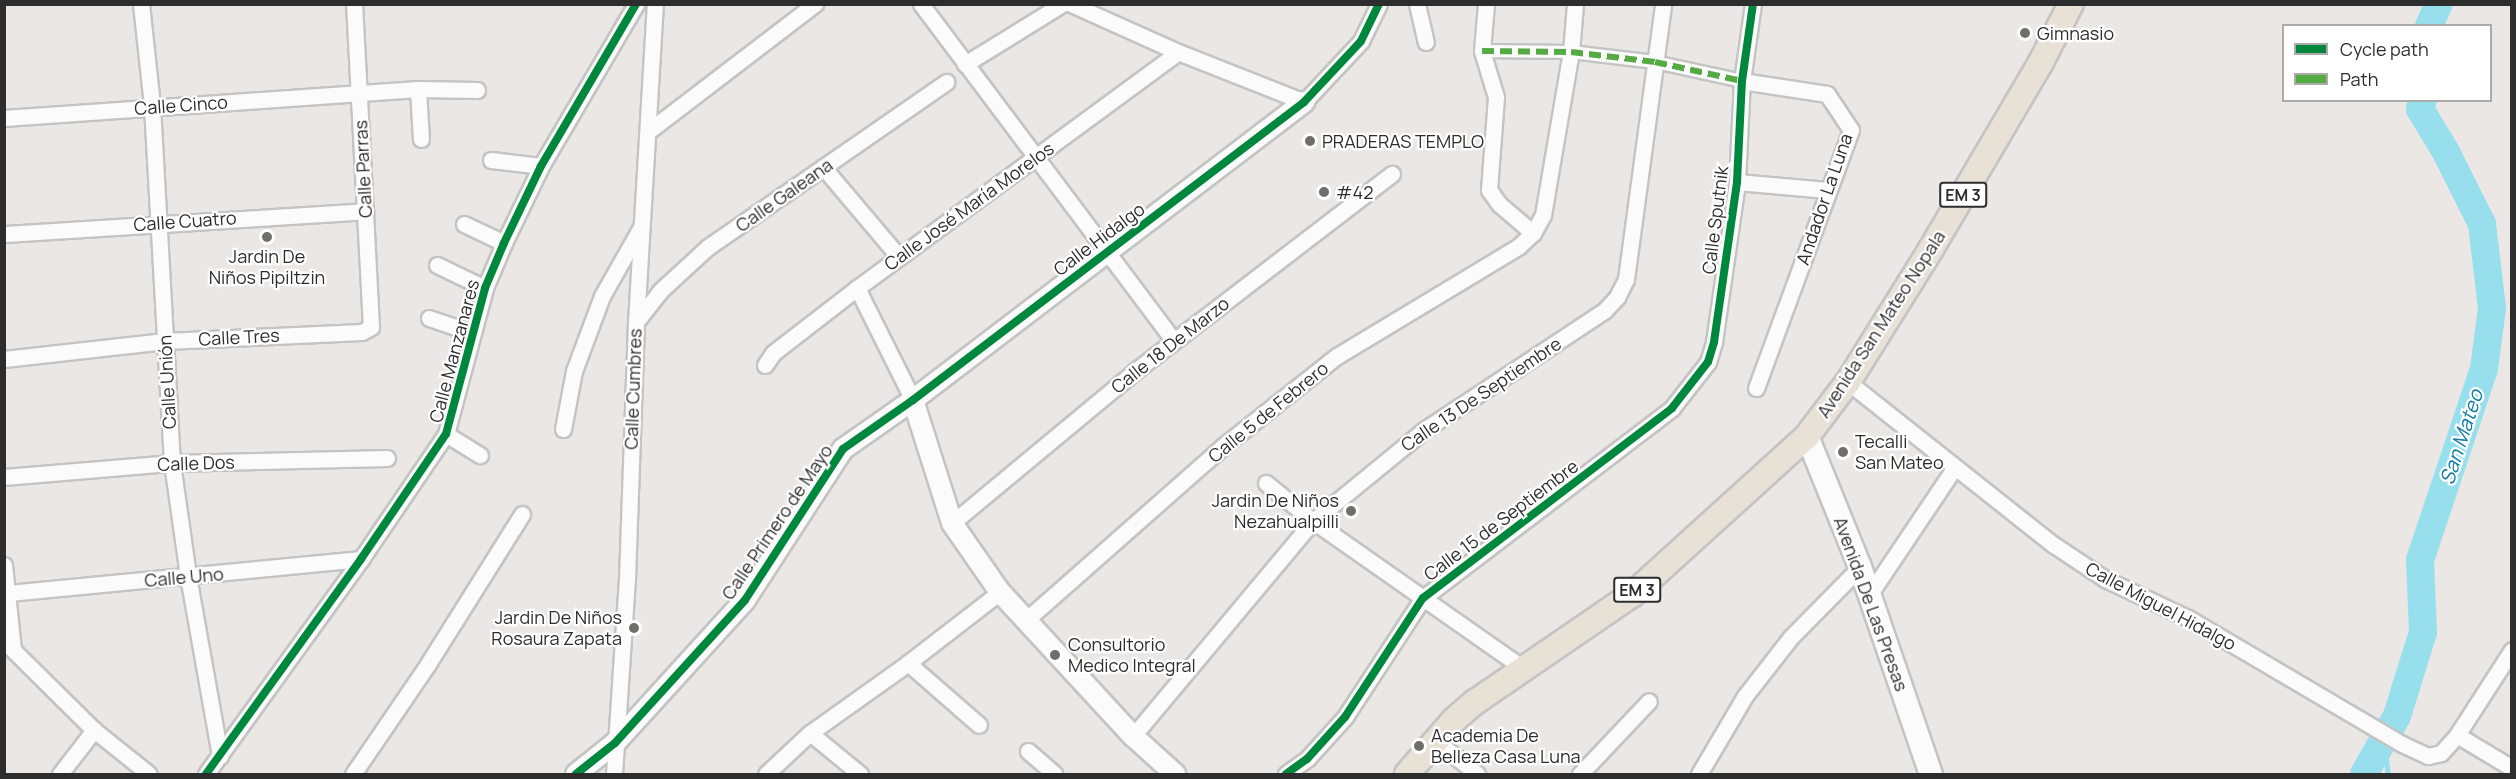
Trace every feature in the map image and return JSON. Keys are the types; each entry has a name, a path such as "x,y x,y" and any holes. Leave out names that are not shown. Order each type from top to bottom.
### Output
{"main road":[{"name":"Avenida San Mateo Nopala","path":"1407,774 1435,740 1475,702 1633,594 1807,436 1848,382 1931,249 2041,62 2071,4"},
{"name":"Avenida De Las Presas","path":"1807,436 1860,567 1931,774"}],"street":[{"name":"Calle Unión","path":"141,4 152,106 172,463 188,576 220,756"},
{"name":"Calle Parras","path":"354,4 371,327 367,331"},
{"name":"Calle Manzanares","path":"206,774 361,560 447,434 485,288 504,243 541,166 636,4"},
{"name":"Calle Cumbres","path":"614,774 627,579 636,322 650,130 655,4"},
{"path":"650,130 815,4"},
{"path":"921,4 1174,341"},
{"path":"965,64 1062,4"},
{"path":"1071,4 1178,52 1304,102 1361,41 1379,4"},
{"path":"1417,4 1426,42"},
{"path":"1485,4 1482,51 1496,97 1489,190 1499,204 1533,233 1543,215 1571,52 1575,4"},
{"path":"1655,62 1663,4"},
{"name":"Calle Sputnik","path":"1708,362 1714,342 1737,182 1742,81 1753,4"},
{"path":"1482,51 1571,52 1655,62 1742,81"},
{"name":"Calle José María Morelos","path":"765,365 773,353 857,288 1178,52"},
{"name":"Calle 13 De Septiembre","path":"1133,736 1313,521 1424,430 1605,310 1617,297 1626,279 1655,62"},
{"name":"Andador La Luna","path":"1742,81 1827,94 1851,129 1756,388"},
{"name":"Calle Galeana","path":"636,322 660,291 708,247 946,82"},
{"name":"Calle Cinco","path":"4,118 418,89 477,90"},
{"path":"418,89 421,139"},
{"name":"Calle Hidalgo","path":"913,400 1304,102"},
{"path":"491,160 541,166"},
{"path":"823,167 899,257"},
{"name":"Calle 18 De Marzo","path":"952,523 1174,341 1392,174"},
{"path":"1737,182 1828,190"},
{"name":"Calle Cuatro","path":"4,234 365,211"},
{"path":"464,224 504,243"},
{"path":"563,429 574,371 602,296 643,224"},
{"name":"Calle 5 de Febrero","path":"1026,620 1222,447 1338,356 1519,246 1533,233"},
{"path":"437,265 485,288"},
{"path":"857,288 913,400 952,523 1000,592 1133,736 1175,774"},
{"path":"429,318 473,333"},
{"name":"Calle Tres","path":"4,359 165,341 367,331"},
{"name":"Calle 15 de Septiembre","path":"1286,774 1307,759 1345,717 1424,598 1672,408 1708,362"},
{"name":"Calle Miguel Hidalgo","path":"1848,382 2054,545 2104,579 2188,618 2402,744 2433,757 2441,753 2457,735"},
{"name":"Calle Primero de Mayo","path":"576,774 615,743 745,600 843,449 913,400"},
{"path":"447,434 480,455"},
{"name":"Calle Dos","path":"4,477 172,463 387,458"},
{"path":"1869,596 1955,467"},
{"path":"1266,483 1313,521 1523,668"},
{"path":"353,774 428,664 522,514"},
{"name":"Calle Uno","path":"8,593 361,560"},
{"path":"4,565 8,593 9,645 94,730 148,774"},
{"path":"1699,774 1752,687 1791,638 1860,567"},
{"path":"766,774 810,733 908,663 1000,592"},
{"path":"2511,650 2457,735 2511,768"},
{"path":"908,663 979,725"},
{"path":"1580,774 1649,701"},
{"path":"60,774 94,730"},
{"path":"810,733 860,774"},
{"path":"1435,740 1477,774"},
{"path":"1028,751 1054,774"}],"waterway":[{"name":"San Mateo","path":"2430,24 2439,4"},
{"name":"San Mateo","path":"2364,774 2397,716 2423,632 2420,560 2484,369 2492,308 2482,224 2446,152 2420,109 2422,102"},
{"path":"2384,739 2388,774"}],"marked path":[{"path":"1482,51 1571,52 1655,62 1742,81"}],"cycle path":[{"path":"206,774 361,559 446,434 485,288 504,243 541,166 636,4"},
{"path":"576,774 615,743 745,600 843,449 913,400 1304,102 1361,41 1379,4"},
{"path":"1286,774 1307,759 1345,717 1423,598 1672,408 1708,362 1714,342 1737,182 1742,81 1753,4"}],"place":[{"name":"Gimnasio","path":"2025,33"},
{"name":"PRADERAS TEMPLO","path":"1310,141"},
{"name":"#42","path":"1324,192"},
{"name":"Jardin De Niños Pipiltzin","path":"267,237"},
{"name":"Tecalli San Mateo","path":"1843,452"},
{"name":"Jardin De Niños Nezahualpilli","path":"1351,511"},
{"name":"Jardin De Niños Rosaura Zapata","path":"634,628"},
{"name":"Consultorio Medico Integral","path":"1055,655"},
{"name":"Academia De Belleza Casa Luna","path":"1419,746"}]}
